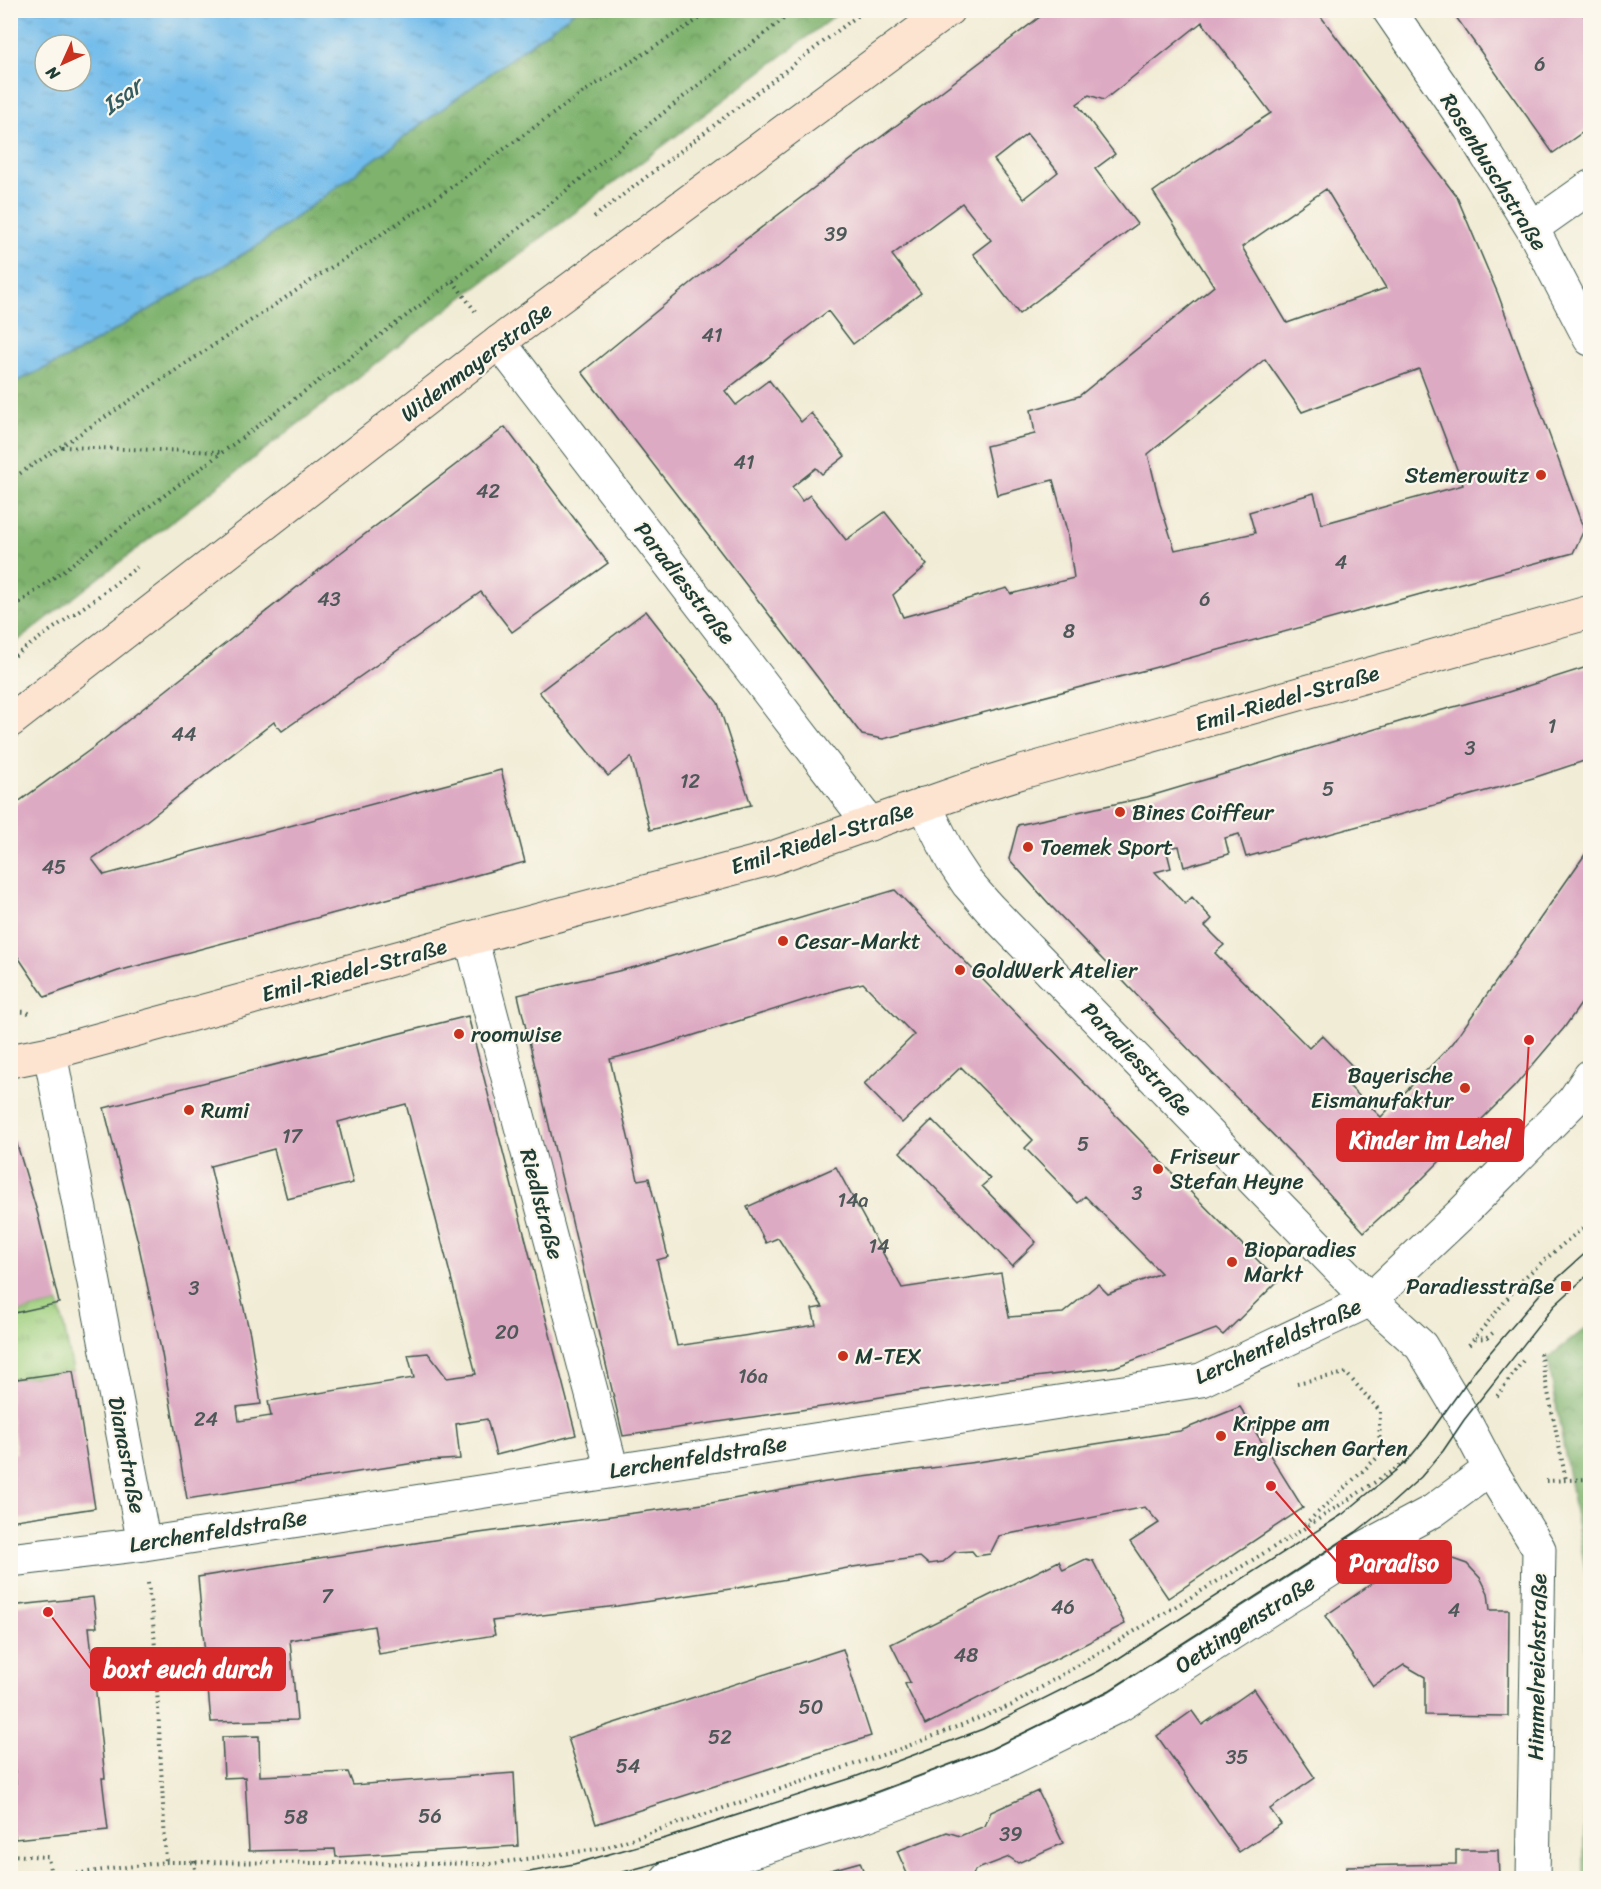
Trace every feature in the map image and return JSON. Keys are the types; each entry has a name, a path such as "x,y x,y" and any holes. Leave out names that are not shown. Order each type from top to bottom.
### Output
{"main road":[{"name":"Widenmayerstraße","path":"10,721 500,342 948,10"},
{"name":"Emil-Riedel-Straße","path":"50,1053 769,859 1022,772 1590,612"},
{"path":"10,1061 50,1053"}],"street":[{"name":"Rosenbuschstraße","path":"1389,10 1470,128 1532,228 1590,339"},
{"path":"1532,228 1590,186"},
{"name":"Paradiesstraße","path":"500,342 870,824"},
{"name":"Paradiesstraße","path":"924,804 951,861 968,884 1370,1300"},
{"name":"Riedlstraße","path":"471,938 612,1470"},
{"name":"Dianastraße","path":"50,1053 144,1544"},
{"path":"1490,1469 1454,1401 1421,1346 1370,1300 1585,1095"},
{"name":"Lerchenfeldstraße","path":"10,1560 144,1544 1202,1380 1370,1300"},
{"name":"Oettingenstraße","path":"668,1878 866,1815 998,1765 1118,1706 1366,1547 1433,1511 1490,1469"},
{"name":"Himmelreichstraße","path":"1490,1469 1539,1549 1533,1878"}],"path":[{"path":"10,480 436,198 582,93 713,10"},
{"path":"10,610 453,281 795,10"},
{"path":"453,281 474,309"},
{"path":"61,447 222,452"},
{"path":"1464,1352 1525,1277 1590,1223"},
{"path":"1474,1339 1487,1338 1495,1331"},
{"path":"1540,1353 1566,1480"},
{"path":"1503,1406 1497,1396 1525,1358"},
{"path":"1293,1384 1346,1373 1380,1412 1380,1456 1294,1535"},
{"path":"41,1878 166,1862 194,1861 490,1864 604,1848 903,1748 1012,1705 1294,1535 1406,1462"},
{"path":"1542,1472 1548,1482"},
{"name":"Dianastraße","path":"144,1544 154,1630 166,1862"},
{"path":"10,1855 48,1857 51,1876"},
{"path":"194,1861 196,1878"}],"green space":[{"path":"575,11 841,11 405,341 11,646 10,384 71,356 258,245"},
{"path":"59,1303 73,1371 11,1380 10,1314"},
{"path":"1590,1325 1590,1878 1584,1878 1587,1579 1548,1358"}],"water":[{"name":"Isar","path":"11,10 575,11 258,245 71,356 11,384"}],"building":[{"path":"1049,10 1316,10 1457,197 1498,294 1584,530 1573,553 883,739 862,735 582,372 729,252","holes":["1202,22 1271,113 1153,192 1214,286 1079,396 1031,410 1035,434 986,446 997,495 1053,480 1067,531 1074,578 1011,594 1007,588 903,617 893,595 927,565 885,512 846,540 810,495 802,501 792,487 816,468 822,474 845,456 811,413 801,422 769,380 736,405 725,391 828,311 853,344 921,293 892,255 962,203 991,240 973,254 1019,314 1137,224 1095,169 1115,154 1077,104 1089,95 1104,100","1027,134 1058,172 1024,199 994,160","1326,189 1386,288 1287,323 1242,247","1265,359 1302,412 1419,369 1463,485 1322,524 1314,493 1249,512 1255,533 1175,550 1160,504 1148,454"]},
{"path":"1451,10 1580,10 1584,16 1590,11 1590,127 1553,153"},
{"path":"505,427 608,563 512,632 481,592 282,731 274,722 145,822 92,859 104,875 501,770 525,862 118,971 45,997 10,945 10,808 94,747"},
{"path":"646,611 718,703 751,805 650,830 631,757 608,776 539,692"},
{"path":"1590,666 1590,759 1533,778 1246,857 1239,834 1225,838 1229,854 1184,867 1179,846 1166,848 1171,868 1155,872 1185,904 1192,897 1212,919 1205,926 1224,945 1215,953 1309,1048 1322,1035 1359,1073 1347,1084 1381,1117 1453,1043 1590,845 1590,991 1564,1028 1514,1087 1420,1181 1364,1232 1299,1161 1051,906 1009,859 1018,825 1147,797 1409,719 1502,694"},
{"path":"895,890 1278,1281 1223,1335 1216,1329 1115,1367 898,1394 623,1436 518,995 635,967","holes":["863,983 914,1035 864,1084 902,1123 961,1067 1033,1140 1025,1148 1078,1203 1085,1196 1161,1273 1108,1294 1098,1284 1063,1313 1009,1317 1001,1273 902,1288 836,1167 747,1207 766,1243 778,1238 823,1307 812,1309 816,1325 677,1346 657,1260 668,1257 649,1178 638,1180 610,1059 647,1050"]},
{"path":"468,1016 576,1435 496,1455 487,1419 456,1424 460,1459 427,1461 187,1499 162,1354 138,1242 104,1108","holes":["406,1104 476,1374 447,1378 428,1353 408,1355 414,1378 268,1401 271,1416 239,1421 237,1407 261,1404 250,1334 210,1166 274,1149 287,1199 353,1183 338,1122"]},
{"path":"932,1120 990,1179 982,1186 1036,1242 1012,1266 900,1152"},
{"path":"16,1141 38,1215 59,1303 10,1314 10,1142"},
{"path":"73,1371 95,1508 10,1521 10,1454 17,1453 10,1410 10,1380"},
{"path":"1240,1407 1303,1508 1168,1598 1130,1542 1159,1523 1145,1507 999,1536 990,1554 976,1556 972,1551 955,1552 943,1562 928,1564 920,1557 617,1606 492,1621 495,1635 379,1654 374,1626 290,1640 297,1720 211,1722 198,1577 479,1533 711,1503 826,1482 1180,1431"},
{"path":"1413,1555 1419,1564 1431,1557 1447,1557 1467,1564 1481,1579 1488,1593 1490,1610 1509,1610 1508,1716 1425,1715 1425,1677 1404,1665 1373,1686 1325,1616"},
{"path":"1086,1559 1093,1561 1125,1624 925,1725 905,1684 910,1682 891,1644 1059,1561 1063,1570"},
{"path":"93,1597 97,1627 89,1627 105,1778 102,1778 108,1830 15,1839 15,1835 10,1835 10,1783 16,1783 10,1730 10,1606"},
{"path":"843,1649 871,1736 596,1824 568,1738"},
{"path":"1254,1689 1315,1778 1270,1809 1281,1824 1239,1852 1157,1736 1192,1711 1202,1725"},
{"path":"259,1736 260,1776 348,1772 353,1785 514,1773 518,1846 336,1857 335,1849 249,1851 245,1777 224,1778 222,1737"},
{"path":"1038,1791 1063,1843 1018,1863 1009,1857 975,1870 972,1878 909,1878 897,1851 947,1832 960,1836 985,1826 991,1812"},
{"path":"1456,1850 1498,1850 1499,1878 1347,1878 1347,1866 1456,1864"},
{"path":"860,1862 866,1878 802,1878"}],"tram line":[{"path":"496,1878 574,1864 666,1838 852,1778 983,1729 1099,1671 1343,1514 1406,1462 1476,1369 1540,1294 1590,1249"},
{"path":"601,1878 672,1859 860,1798 991,1749 1110,1690 1356,1532 1390,1505 1421,1477 1443,1451 1464,1420 1554,1306 1590,1273"}],"place":[{"name":"Stemerowitz","path":"1541,475"},
{"name":"Bines Coiffeur","path":"1120,812"},
{"name":"Toemek Sport","path":"1028,847"},
{"name":"Cesar-Markt","path":"783,941"},
{"name":"GoldWerk Atelier","path":"960,970"},
{"name":"roomwise","path":"459,1034"},
{"name":"Kinder im Lehel","path":"1529,1040"},
{"name":"Bayerische Eismanufaktur","path":"1465,1088"},
{"name":"Rumi","path":"189,1110"},
{"name":"Friseur Stefan Heyne","path":"1158,1169"},
{"name":"Bioparadies Markt","path":"1232,1262"},
{"name":"Paradiesstraße","path":"1566,1286"},
{"name":"M-TEX","path":"843,1356"},
{"name":"Krippe am Englischen Garten","path":"1221,1436"},
{"name":"Paradiso","path":"1271,1486"},
{"name":"boxt euch durch","path":"48,1612"}]}
